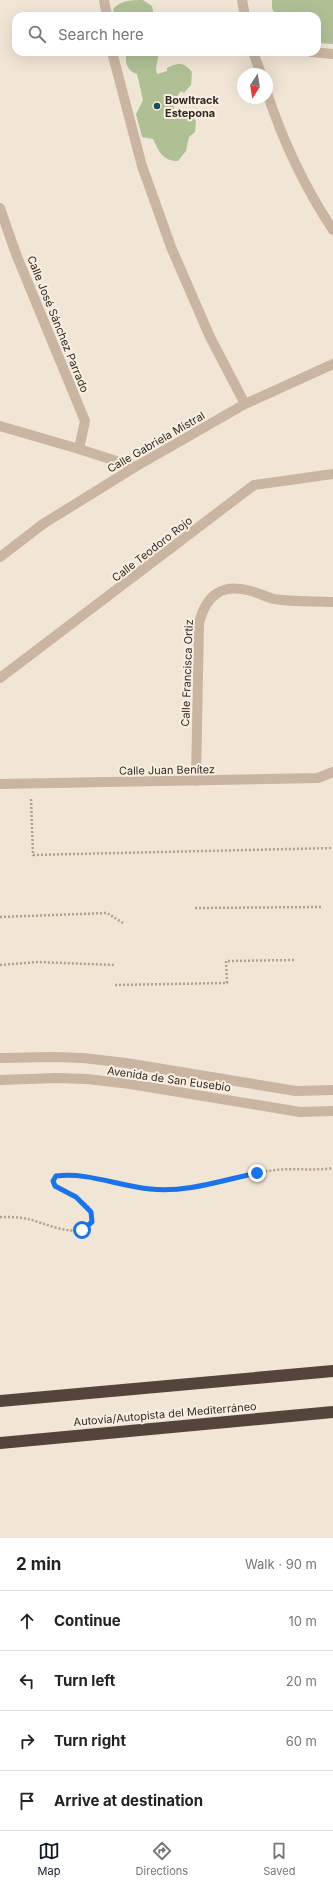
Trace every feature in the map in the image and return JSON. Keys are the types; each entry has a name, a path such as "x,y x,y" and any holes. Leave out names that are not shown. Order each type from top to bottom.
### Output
{"highway":[{"path":"0,1401 333,1371"},
{"name":"Autovía/Autopista del Mediterráneo","path":"0,1443 333,1412"}],"street":[{"path":"104,0 106,12"},
{"path":"242,0 244,12"},
{"path":"321,53 333,54"},
{"path":"113,56 142,166 170,246 210,337 245,404"},
{"path":"254,56 259,68"},
{"path":"271,104 276,120 315,203 333,230"},
{"name":"Calle José Sánchez Parrado","path":"0,208 16,254 85,421 79,449"},
{"name":"Calle Gabriela Mistral","path":"0,557 43,524 135,467 245,404 333,364"},
{"path":"0,426 135,467"},
{"name":"Calle Teodoro Rojo","path":"0,678 254,485 333,474"},
{"name":"Calle Francisca Ortiz","path":"196,781 199,623 207,602 213,595 223,590 238,589 250,590 274,598 333,602"},
{"name":"Calle Juan Benítez","path":"0,784 318,778 333,772"},
{"name":"Avenida de San Eusebio","path":"0,1058 82,1058 296,1091 333,1090"},
{"name":"Avenida de San Eusebio","path":"0,1080 56,1078 86,1079 130,1084 300,1112 333,1111"}],"path":[{"path":"31,784 33,856 333,848"},
{"path":"195,908 323,907"},
{"path":"0,917 107,913 123,923"},
{"path":"115,985 226,983 226,962 295,960"},
{"path":"0,965 38,962 114,965"},
{"path":"0,1217 28,1219 74,1232 89,1226 92,1220 91,1212 76,1197 55,1186 53,1181 56,1176 94,1179 149,1189 166,1189 214,1183 275,1170 321,1170 333,1168"}],"green space":[{"path":"131,0 143,0 152,6 153,12 113,12 113,9 116,6"},
{"path":"272,0 333,0 333,44 321,43 321,12 274,12 272,8"},
{"name":"Bowltrack Estepona","path":"126,56 158,56 156,68 157,74 167,71 167,68 178,64 186,66 192,72 191,85 184,93 181,91 173,102 175,115 187,114 192,116 196,121 195,132 189,137 186,151 178,161 173,161 165,157 159,151 153,139 142,137 136,114 143,100 137,74 131,71 127,66"}],"place":[{"name":"Bowltrack Estepona","path":"157,106"}],"route":[{"path":"82,1230 89,1226 92,1222 91,1212 82,1201 53,1184 53,1178 56,1176 94,1179 156,1190 178,1189 214,1183 257,1173"}]}
